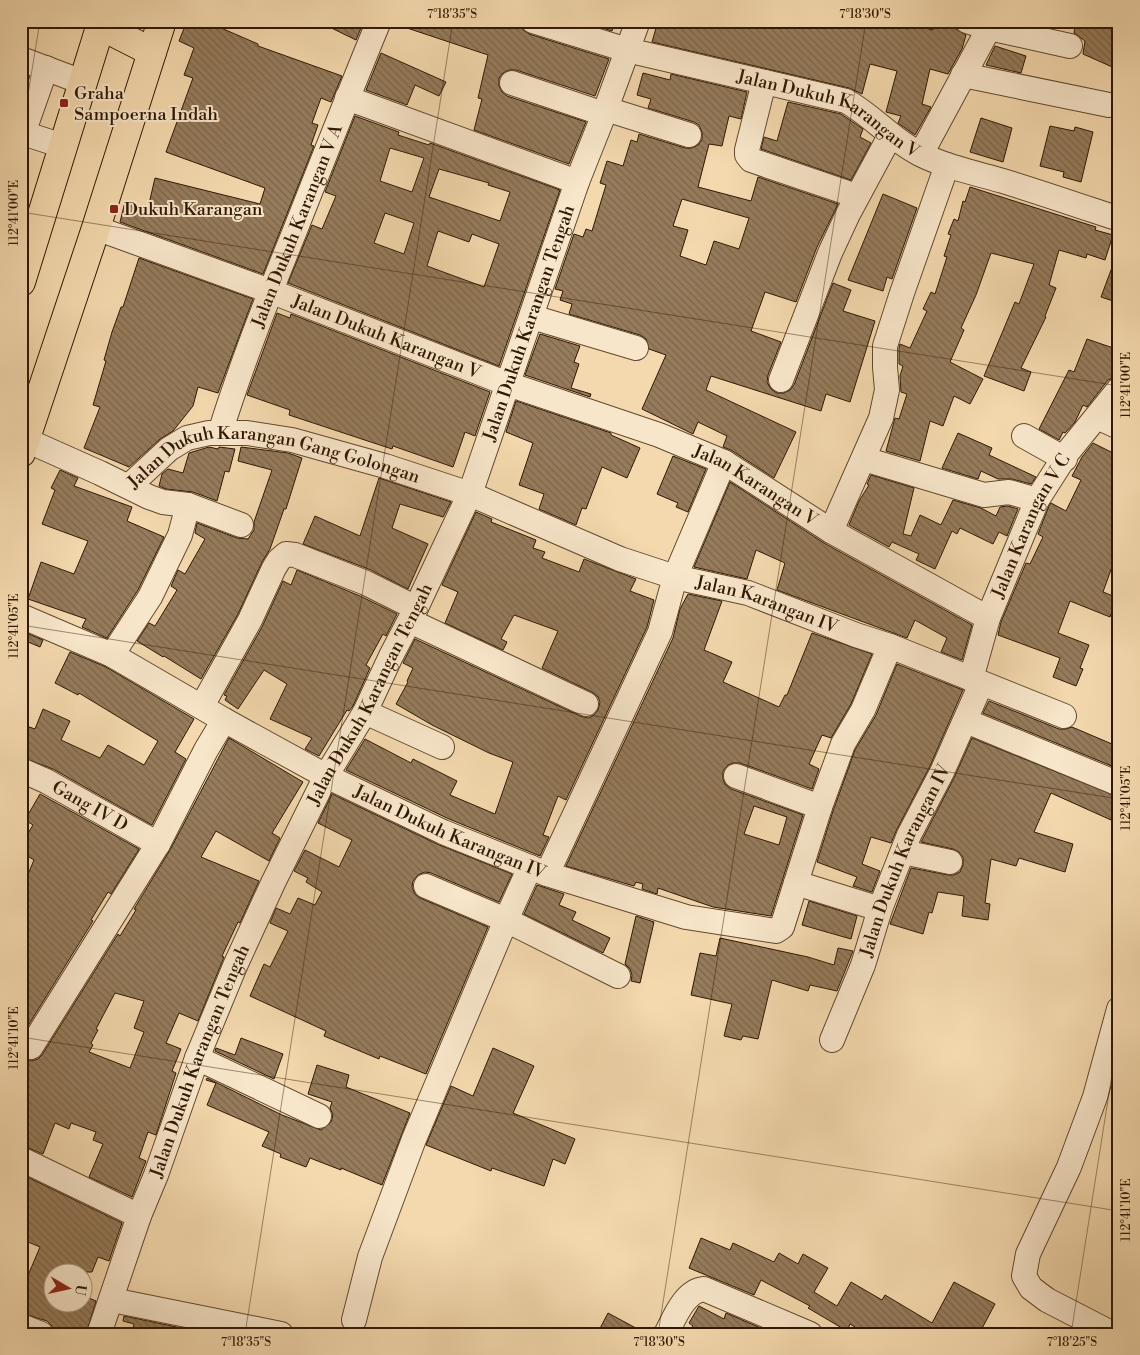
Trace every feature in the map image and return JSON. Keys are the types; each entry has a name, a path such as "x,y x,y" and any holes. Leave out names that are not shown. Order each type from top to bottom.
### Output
{"main road":[{"path":"21,282 101,25 150,32 96,228 24,447"}],"street":[{"name":"Jalan Dukuh Karangan V A","path":"220,433 236,381 270,291 379,21"},
{"name":"Jalan Dukuh Karangan V","path":"533,21 628,50 846,101 857,107 890,136 921,154 947,165 1054,197 1119,219"},
{"name":"Jalan Dukuh Karangan Tengah","path":"100,1334 139,1216 156,1175 197,1058 235,966 326,776 365,712 470,494 577,182 638,21"},
{"path":"967,21 991,24 1070,46"},
{"path":"921,154 991,24"},
{"path":"21,59 82,82"},
{"path":"46,68 26,125 27,132 32,136 63,146"},
{"path":"963,75 1109,105"},
{"path":"764,82 747,155 751,160 845,192 856,198"},
{"path":"512,83 605,112 689,135"},
{"path":"347,98 577,182"},
{"path":"781,380 830,253 856,198 890,136"},
{"path":"831,531 881,418 887,390 885,346 947,165"},
{"name":"Jalan Dukuh Karangan V","path":"96,228 270,291 508,384"},
{"path":"532,317 636,348"},
{"name":"Jalan Karangan V","path":"508,384 660,435 724,462 831,531 988,618"},
{"name":"Jalan Karangan V C","path":"976,682 988,618 1037,500 1067,453 1119,389"},
{"path":"1097,418 1119,427"},
{"name":"Jalan Dukuh Karangan Gang Golongan","path":"24,447 129,486 175,444 187,438 220,433 247,433 292,440 385,466 470,494"},
{"path":"1024,436 1064,459"},
{"path":"864,458 984,495 1009,492 1037,500"},
{"path":"354,1320 370,1257 414,1138 506,920 539,871 660,632 675,577 724,462"},
{"path":"129,486 163,502 188,505 241,525"},
{"name":"Jalan Karangan IV","path":"470,494 620,559 675,577 748,593 856,635 890,646 1064,716"},
{"path":"112,655 150,597 180,535 188,505"},
{"path":"202,706 250,620 274,568 286,554 295,555 366,583 413,614 586,704"},
{"name":"Jalan Dukuh Karangan IV","path":"21,616 112,655 326,776 443,832 539,871 686,917 776,931 782,927 796,883"},
{"path":"880,909 796,883 820,807 843,744 863,710 890,646"},
{"name":"Jalan Dukuh Karangan IV","path":"832,1040 863,965 880,909 909,835 966,721 976,682"},
{"path":"365,712 442,747"},
{"path":"31,1047 158,844 206,750 224,720"},
{"path":"966,721 1119,784"},
{"name":"Gang IV D","path":"21,770 46,781 158,844"},
{"path":"736,776 820,807"},
{"path":"903,852 950,862"},
{"path":"426,886 506,920 618,976"},
{"path":"1114,1334 1047,1300 1031,1288 1024,1276 1028,1254 1069,1166 1095,1097 1119,1009"},
{"path":"197,1058 319,1116"},
{"path":"21,1159 139,1216"},
{"path":"666,1334 682,1305 699,1289 708,1290 810,1334"},
{"path":"112,1300 281,1334"},
{"path":"21,1326 40,1334"}],"building":[{"path":"187,21 205,21 258,44 258,46 342,76 331,102 321,98 312,123 318,125 311,145 314,146 263,274 120,222 125,202 148,208 155,178 260,204 265,188 166,152 193,78 184,75 194,48 179,41"},
{"path":"317,21 364,21 356,40"},
{"path":"395,21 520,21 523,30 529,34 609,59 595,96 516,70 509,70 499,78 499,86 507,96 586,122 569,164 474,130 482,99 478,98 488,55 395,24"},
{"path":"580,21 615,21 612,31"},
{"path":"658,21 877,21 908,29 910,24 933,30 935,23 956,29 966,35 962,49 948,74 930,69 922,104 931,107 915,135 898,123 901,116 886,112 897,71 870,64 862,94 849,88 652,42"},
{"path":"1022,21 1054,21 1051,28"},
{"path":"1076,21 1115,21 1114,23 1119,24 1119,70 1083,54 1085,41 1074,33"},
{"path":"995,46 1026,56 1021,73 986,65"},
{"path":"381,53 446,82 439,96 415,85 407,105 366,90"},
{"path":"643,73 670,80 671,74 747,92 741,119 729,116 722,146 709,144 698,187 751,201 758,177 838,204 817,247 796,302 765,292 751,331 781,342 767,382 771,389 777,393 784,393 794,385 833,283 851,290 843,311 875,321 850,402 826,394 821,411 711,376 706,390 796,432 774,478 731,450 723,447 727,436 698,422 693,434 642,409 666,355 649,349 646,339 640,335 569,314 572,304 560,300 563,291 555,289 574,234 583,237 586,229 592,231 606,185 600,183 607,161 623,166 631,140 637,142 639,134 685,148 692,148 702,140 702,132 699,125 648,108 651,99 637,95","holes":["682,199 749,218 739,249 714,241 706,265 680,256 688,230 673,226"]},
{"path":"788,102 841,114 863,129 860,137 871,143 851,180 761,149 764,137 777,141"},
{"path":"355,116 399,132 398,135 429,145 430,143 560,190 499,366 288,283 312,225 322,229 336,196 325,192","holes":["390,148 424,158 412,192 380,181","439,169 489,183 488,185 510,192 500,221 429,197","385,213 414,223 404,254 374,243","438,231 469,242 472,234 499,244 484,287 427,266"]},
{"path":"981,118 1012,128 1003,162 970,152"},
{"path":"1050,126 1074,131 1075,127 1093,132 1081,182 1063,177 1064,172 1040,166"},
{"path":"970,187 1096,227 1095,230 1113,235 1105,260 1087,254 1086,258 1059,250 1049,285 1056,288 1046,317 1021,368 1031,372 1024,391 984,376 1015,302 1019,304 1034,264 991,253 976,295 961,328 964,330 950,362 983,379 970,404 954,396 943,426 930,421 920,461 886,451 895,418 899,419 907,394 901,392 900,376 903,366 899,364 899,348 900,344 910,348 927,311 923,309 931,292 935,294 947,257 944,256 951,235 948,234 954,219 958,221 963,201 965,202"},
{"path":"883,194 917,208 892,279 887,277 883,291 848,280"},
{"path":"1117,254 1119,254 1119,303 1101,297"},
{"path":"139,258 253,299 218,393 198,387 193,406 173,431 160,439 129,467 84,448 100,407 93,405 112,332 121,307 123,307"},
{"path":"277,313 290,318 291,314 490,392 475,436 465,432 453,467 393,446 392,449 289,415 290,410 247,395"},
{"path":"540,334 580,346 574,362 579,364 571,388 591,394 590,397 525,375"},
{"path":"1087,339 1119,350 1119,372 1117,376 1108,380 1087,407 1083,405 1075,422 1065,433 1063,432 1059,440 1039,429 1069,370 1074,372"},
{"path":"516,401 611,433 611,435 640,448 627,478 602,467 586,509 582,508 576,525 539,509 544,494 519,485 533,443 506,432"},
{"path":"958,433 992,448 989,455 1036,477 1031,484 1012,479 998,479 981,471 978,479 942,468"},
{"path":"1093,443 1119,456 1119,566 1113,564 1103,592 1118,598 1110,617 1070,601 1058,633 1089,645 1080,668 1083,669 1076,686 1053,677 1060,658 998,635 1001,622 1026,563 1030,564 1043,537 1038,534 1049,506 1051,503 1066,511 1081,480 1072,476 1082,457"},
{"path":"209,447 235,449 229,472 225,471 217,501 193,492 166,489 159,486 162,474 168,469 183,473 189,453"},
{"path":"241,447 288,453 302,458 286,509 284,509 270,549 238,614 201,679 137,641 149,623 155,626 177,590 171,586 178,570 185,574 205,539 195,533 197,523 237,538 248,539 254,530 254,522 272,470 238,461"},
{"path":"673,456 706,469 688,512 676,507 678,503 657,494"},
{"path":"60,470 78,478 74,486 132,507 127,521 164,537 138,590 107,638 82,627 86,619 28,599 41,562 74,574 88,541 42,524 55,490 51,488"},
{"path":"871,475 914,488 903,534 911,536 920,515 941,525 953,500 981,508 996,516 1000,507 1008,506 1018,509 1007,536 999,532 993,544 960,528 957,534 952,531 935,569 916,560 919,554 892,542 889,547 849,525 859,501 869,485 867,484"},
{"path":"379,478 451,502 443,517 400,504 392,528 428,544 408,589 371,570 303,544 315,516 360,536"},
{"path":"730,482 824,543 972,625 962,660 941,652 947,638 915,620 907,638 777,590 785,563 756,550 747,579 694,567"},
{"path":"476,512 492,519 491,522 536,540 533,548 545,552 542,558 579,572 584,559 636,579 630,591 654,600 647,627 566,800 558,796 543,835 549,837 540,856 449,819 346,770 365,739 411,763 413,759 457,781 450,795 495,814 513,762 489,753 432,725 396,704 413,668 403,663 415,639 580,716 588,718 593,716 598,710 600,702 598,697 592,692 542,668 558,631 514,615 501,639 507,642 503,650 445,623 458,592 442,585"},
{"path":"297,570 360,596 397,614 386,636 383,634 366,665 370,668 353,706 349,711 347,710 319,756 305,749 312,738 270,719 287,684 264,670 238,709 225,700 227,696 224,695 262,627 283,581 291,585"},
{"path":"688,594 722,601 704,650 732,662 723,682 779,707 785,695 787,695 812,633 872,654 851,704 831,738 822,735 809,764 819,769 812,789 740,763 728,765 723,771 725,784 731,789 803,815 771,916 713,907 658,888 657,894 642,889 643,884 636,882 634,886 566,866 673,638 680,609","holes":["754,806 787,817 779,845 744,834"]},
{"path":"21,631 43,640 40,647 21,639"},
{"path":"70,652 106,667 194,719 175,752 186,759 152,825 53,769 21,757 21,724 35,729 43,709 70,721 61,740 100,758 108,745 144,765 158,741 79,693 78,695 55,683"},
{"path":"897,664 963,690 930,766 891,843 871,837 862,864 880,871 872,892 853,886 857,877 817,862 855,750 876,715"},
{"path":"989,701 1059,729 1072,727 1119,747 1119,769 983,713"},
{"path":"229,738 303,782 272,833 280,838 269,861 216,831 201,857 259,881 240,923 238,922 222,956 224,957 198,1021 179,1013 166,1043 181,1049 172,1071 176,1073 156,1135 148,1132 139,1158 146,1161 132,1197 89,1177 103,1144 93,1140 96,1132 71,1123 69,1129 55,1123 43,1154 21,1145 21,1056 31,1061 38,1059 42,1055 118,934 120,936 170,850","holes":["115,993 144,1001 134,1028 144,1032 130,1068 89,1052 93,1045 91,1043 98,1030 96,1029"]},
{"path":"972,738 1119,797 1119,803 1111,820 1051,793 1034,832 1073,844 1065,872 1019,858 1016,866 991,859 985,903 990,904 988,920 962,916 964,896 938,892 932,913 929,912 923,934 890,924 911,868 948,875 960,872 963,865 963,857 959,852 921,842"},
{"path":"40,794 139,849 111,894 108,892 91,920 93,921 21,1037 21,891 34,860 21,852 21,845 33,825 25,820"},
{"path":"332,794 437,844 512,874 499,902 431,873 425,872 418,875 413,881 412,887 415,894 420,898 488,927 426,1074 380,1056 379,1059 324,1036 326,1031 250,996 264,964 270,967 288,931 270,923 276,908 290,914 298,898 315,905 322,892 306,882 308,878 294,871 305,850 339,867 352,840 318,823"},
{"path":"537,885 564,894 559,905 576,912 572,920 610,938 603,953 524,914"},
{"path":"809,901 857,916 851,939 802,925"},
{"path":"636,916 654,922 640,983 631,981 630,969 625,964"},
{"path":"720,938 808,957 834,965 838,948 853,951 837,991 810,985 808,991 772,980 758,1039 743,1036 741,1040 724,1036 732,1004 691,995 700,953 716,956"},
{"path":"241,1038 283,1054 274,1079 215,1051 216,1048 235,1055"},
{"path":"493,1048 534,1066 513,1113 575,1139 565,1164 553,1159 544,1186 492,1168 491,1171 426,1145 451,1086 473,1096"},
{"path":"317,1065 349,1075 346,1087 410,1113 382,1185 341,1168 341,1170 310,1158 306,1167 280,1157 281,1154 262,1146 269,1132 207,1105 216,1083 206,1080 207,1078 282,1115 321,1130 331,1122 333,1115 330,1108 332,1102 308,1094"},
{"path":"21,1174 122,1223 109,1261 98,1257 92,1272 92,1262 42,1262 42,1312 92,1312 92,1299 96,1301 86,1334 58,1334 47,1321 21,1313 21,1292 40,1247 21,1239"},
{"path":"701,1238 730,1250 733,1243 774,1262 779,1253 798,1264 803,1254 828,1268 814,1292 837,1306 851,1282 882,1300 885,1295 932,1323 954,1282 995,1304 979,1334 866,1334 850,1324 847,1331 808,1308 810,1306 761,1280 754,1295 689,1268"},
{"path":"699,1306 724,1319 726,1313 770,1332 769,1334 688,1334 693,1326 689,1323"},
{"path":"608,1313 647,1334 597,1334"},
{"path":"124,1316 210,1334 132,1334 134,1324 123,1321"}],"place":[{"name":"Graha Sampoerna Indah","path":"64,103"},
{"name":"Dukuh Karangan","path":"114,209"}]}
